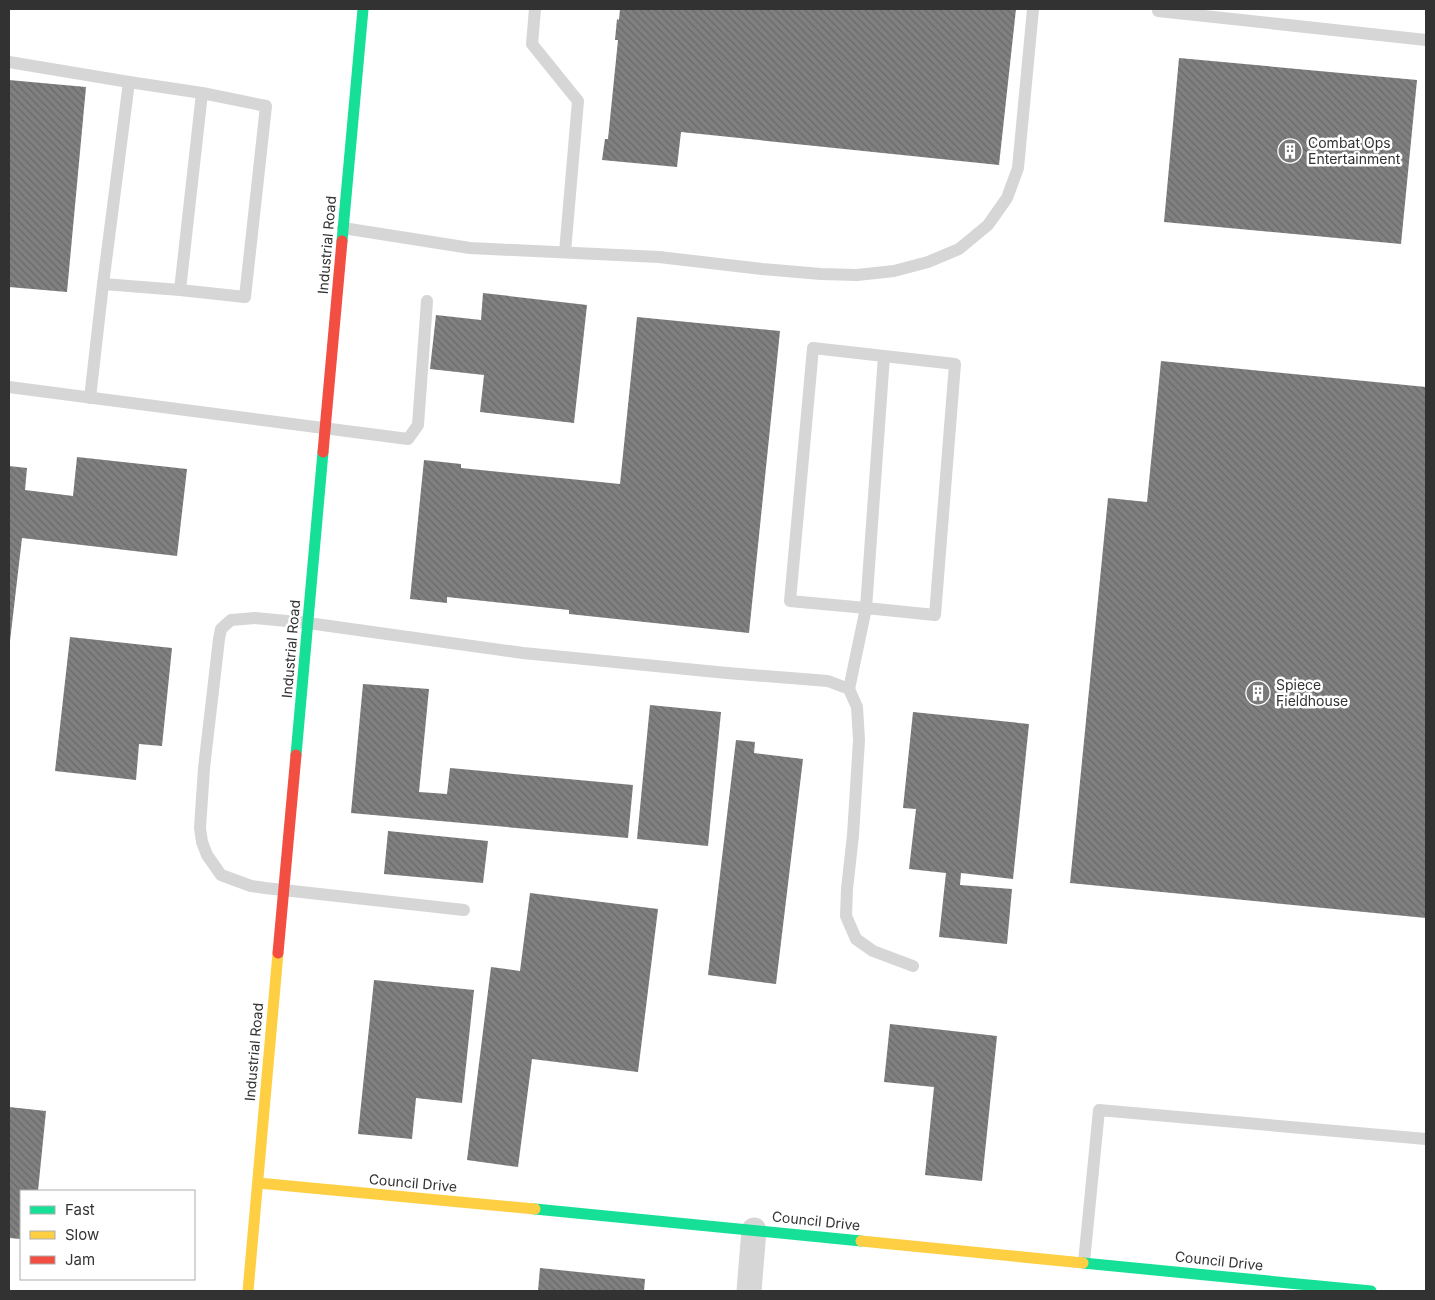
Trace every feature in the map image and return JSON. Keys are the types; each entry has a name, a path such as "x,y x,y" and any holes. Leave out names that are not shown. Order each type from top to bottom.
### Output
{"street":[{"name":"Industrial Road","path":"248,1291 363,9"},
{"name":"Council Drive","path":"258,1183 1371,1291"},
{"path":"749,1291 754,1230"}],"lane":[{"path":"535,9 532,44 578,101 565,252"},
{"path":"344,228 470,248 659,257 820,274 857,275 894,271 928,262 959,249 988,225 1007,198 1018,168 1033,9"},
{"path":"1158,9 1158,11 1426,40"},
{"path":"9,62 202,93 266,106 245,297 103,284"},
{"path":"90,398 129,82"},
{"path":"180,290 202,93"},
{"path":"9,387 408,439 418,425 427,301"},
{"path":"813,348 955,364 935,615 866,608 790,601 813,348"},
{"path":"884,356 866,608 849,689 857,707 859,740 846,916 856,940 873,951 913,966"},
{"path":"464,910 251,886 221,875 207,855 202,842 200,828 204,768 221,629 231,620 239,618 308,622 522,653 828,681 849,689"},
{"path":"1084,1262 1099,1110 1426,1139"}],"building":[{"path":"620,9 1016,9 999,165 681,132 677,167 602,160 605,139 608,139 618,40 615,40"},
{"name":"Combat Ops Entertainment","path":"1179,58 1417,80 1401,244 1164,222"},
{"path":"9,80 86,87 67,292 9,287"},
{"path":"483,293 587,305 574,423 480,412 484,375 430,369 436,315 481,320"},
{"path":"637,317 780,331 749,633 569,614 569,610 447,597 447,603 410,599 424,460 461,464 461,468 620,484"},
{"name":"Spiece Fieldhouse","path":"1161,361 1426,387 1426,918 1070,883 1108,498 1147,502"},
{"path":"77,457 187,469 177,556 22,538 9,641 9,466 27,468 25,490 73,496"},
{"path":"70,637 172,648 162,746 139,744 136,780 55,771"},
{"path":"363,684 429,689 419,792 447,794 450,768 633,785 628,838 351,813"},
{"path":"650,705 721,712 708,846 637,839"},
{"path":"913,712 1029,724 1013,879 961,873 960,885 1012,889 1007,944 939,937 946,873 909,869 916,809 903,808"},
{"path":"736,740 755,742 754,753 803,759 776,984 708,975"},
{"path":"388,831 488,841 483,883 384,874"},
{"path":"530,893 658,909 638,1072 532,1059 518,1167 467,1160 491,967 520,971"},
{"path":"374,980 474,990 462,1103 416,1098 412,1139 358,1134"},
{"path":"890,1024 997,1036 982,1181 925,1175 934,1087 884,1082"},
{"path":"9,1107 46,1111 38,1190 20,1190 20,1239 9,1238"},
{"path":"540,1268 645,1279 644,1291 538,1291"}],"traffic: fast":[{"path":"342,241 363,9"},
{"path":"296,755 323,452"},
{"path":"535,1209 861,1241"},
{"path":"1083,1263 1371,1291"}],"traffic: slow":[{"path":"248,1291 278,953"},
{"path":"258,1183 535,1209"},
{"path":"861,1241 1083,1263"}],"traffic: jam":[{"path":"323,452 342,241"},
{"path":"278,953 296,755"}],"place":[{"name":"Combat Ops Entertainment","path":"1290,151"},
{"name":"Spiece Fieldhouse","path":"1258,693"}]}
